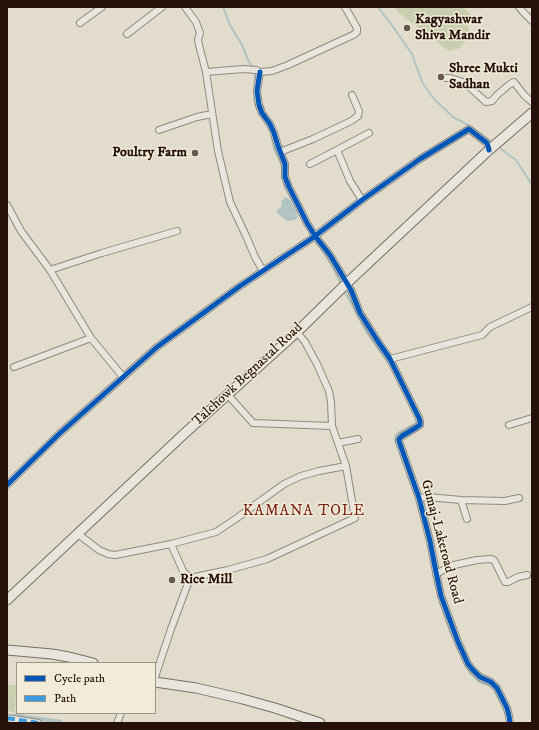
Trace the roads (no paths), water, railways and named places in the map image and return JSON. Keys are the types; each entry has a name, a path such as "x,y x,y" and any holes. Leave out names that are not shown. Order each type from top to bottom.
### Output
{"main road":[{"name":"Talchowk Begnastal Road","path":"7,600 185,433 297,332 489,150 532,113"},
{"path":"7,650 52,654 89,662"},
{"path":"156,682 196,688 239,698 320,723"}],"street":[{"path":"80,23 102,7"},
{"path":"127,34 162,7"},
{"path":"185,7 196,22 200,33 198,40 206,72 218,151 230,202 263,271"},
{"path":"206,72 233,69 272,71 353,35 357,28 345,7"},
{"path":"520,7 532,21"},
{"name":"Gumaj-Lakeroad Road","path":"256,71 259,105 274,133 285,164 286,182 313,237 330,255 351,290 360,313 390,359 420,421 420,425 402,436 399,441 419,498 430,541 441,596 468,664 480,677 491,682 496,688 510,716 510,723"},
{"path":"446,78 455,79 465,83 486,102 492,102 514,82 524,95 532,102"},
{"path":"280,152 313,139 351,121 358,116 359,111 352,95"},
{"path":"159,130 212,114"},
{"path":"7,485 59,434 157,347 240,286 313,237 420,159 469,129 487,143 489,150"},
{"path":"310,164 369,133"},
{"path":"337,150 350,181 362,200"},
{"path":"7,204 22,231 50,270 91,338 123,377"},
{"path":"50,270 177,231"},
{"path":"390,359 482,335 490,327 532,307"},
{"path":"190,578 228,570 267,559 355,518 346,466 332,426 329,391 318,364 305,342 297,332"},
{"path":"14,367 91,338"},
{"path":"228,395 254,423 332,426"},
{"path":"509,425 532,418"},
{"path":"338,443 358,439"},
{"path":"78,534 99,550 115,556 171,544 216,532 284,484 301,476 319,470 346,466"},
{"path":"419,498 428,497 461,500 505,501 519,498"},
{"path":"461,500 467,519"},
{"path":"171,544 183,571 190,578"},
{"path":"436,574 454,565 477,560 491,559 496,562 505,582 527,575"},
{"path":"156,674 190,578"},
{"path":"7,718 38,723"}],"waterway":[{"path":"223,7 230,25 254,70 254,98 255,105 259,112"},
{"path":"378,7 412,54 422,82 434,99 453,117 470,126 494,144"},
{"path":"264,121 271,133 274,149 282,168"},
{"path":"497,146 516,160 532,185"},
{"path":"283,179 284,186 290,196"},
{"path":"292,200 304,223"},
{"path":"320,246 341,284"},
{"path":"344,290 367,333 391,367"},
{"path":"416,417 415,424 398,433 395,441 417,500 428,544"},
{"path":"433,574 438,595"},
{"path":"439,599 450,632 456,644"},
{"path":"465,664 470,673 479,682 493,688 505,712"},
{"path":"15,717 59,723"}],"place":[{"name":"Kagyashwar Shiva Mandir","path":"407,28"},
{"name":"Shree Mukti Sadhan","path":"441,77"},
{"name":"Poultry Farm","path":"195,153"},
{"name":"Rice Mill","path":"172,580"}],"district":[{"name":"KAMANA TOLE","path":"304,512"}]}
